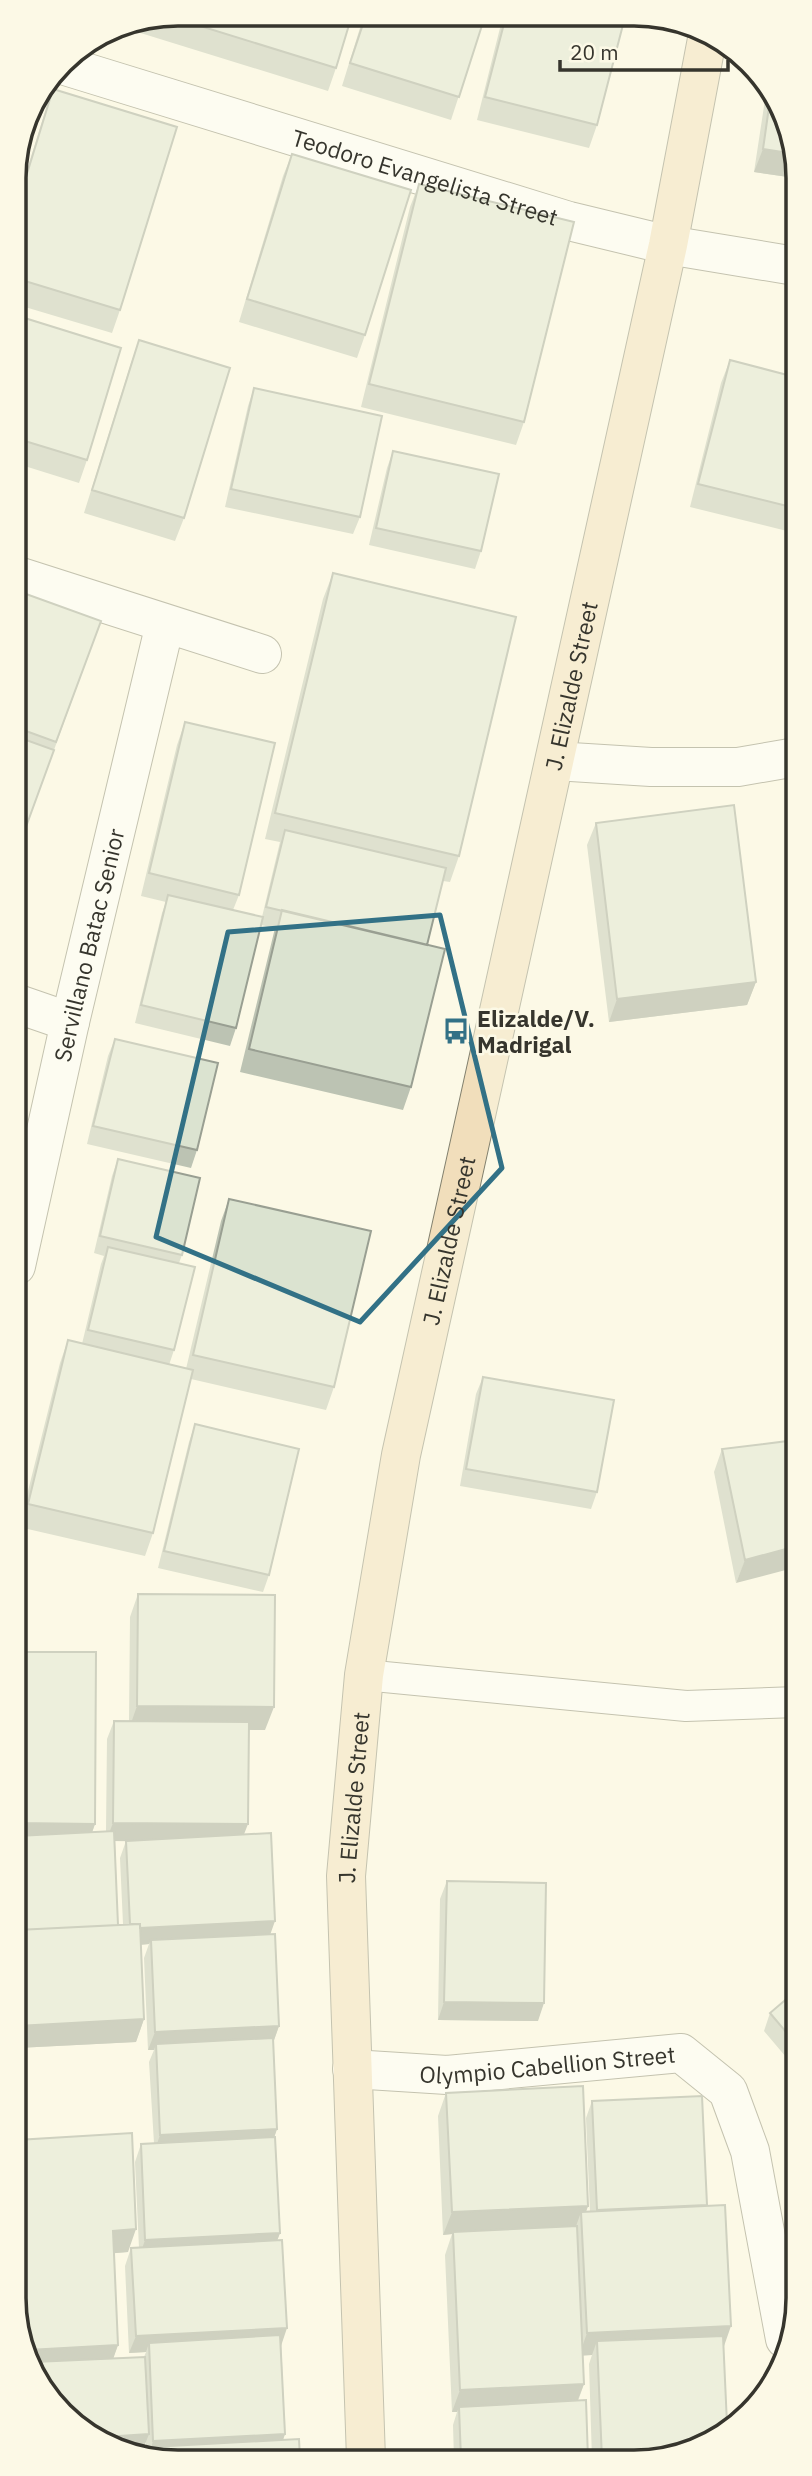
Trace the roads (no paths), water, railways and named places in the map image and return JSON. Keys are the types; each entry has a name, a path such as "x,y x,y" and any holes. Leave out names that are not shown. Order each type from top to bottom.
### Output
{"street":[{"name":"J. Elizalde Street","path":"366,2450 346,1877 363,1675 401,1455 668,245 706,45"},
{"name":"Teodoro Evangelista Street","path":"73,69 558,218 668,245 786,265"},
{"path":"27,579 262,654"},
{"name":"Servillano Batac Senior","path":"27,1219 70,1022 165,624"},
{"path":"555,761 650,767 738,766 786,759"},
{"path":"27,1007 70,1022"},
{"name":"Olympio Cabellion Street","path":"352,2069 447,2074 681,2053 727,2091 750,2151 783,2328"}],"lane":[{"path":"363,1675 685,1706 785,1702"}],"place":[{"name":"Elizalde/V. Madrigal","path":"456,1031"}]}
